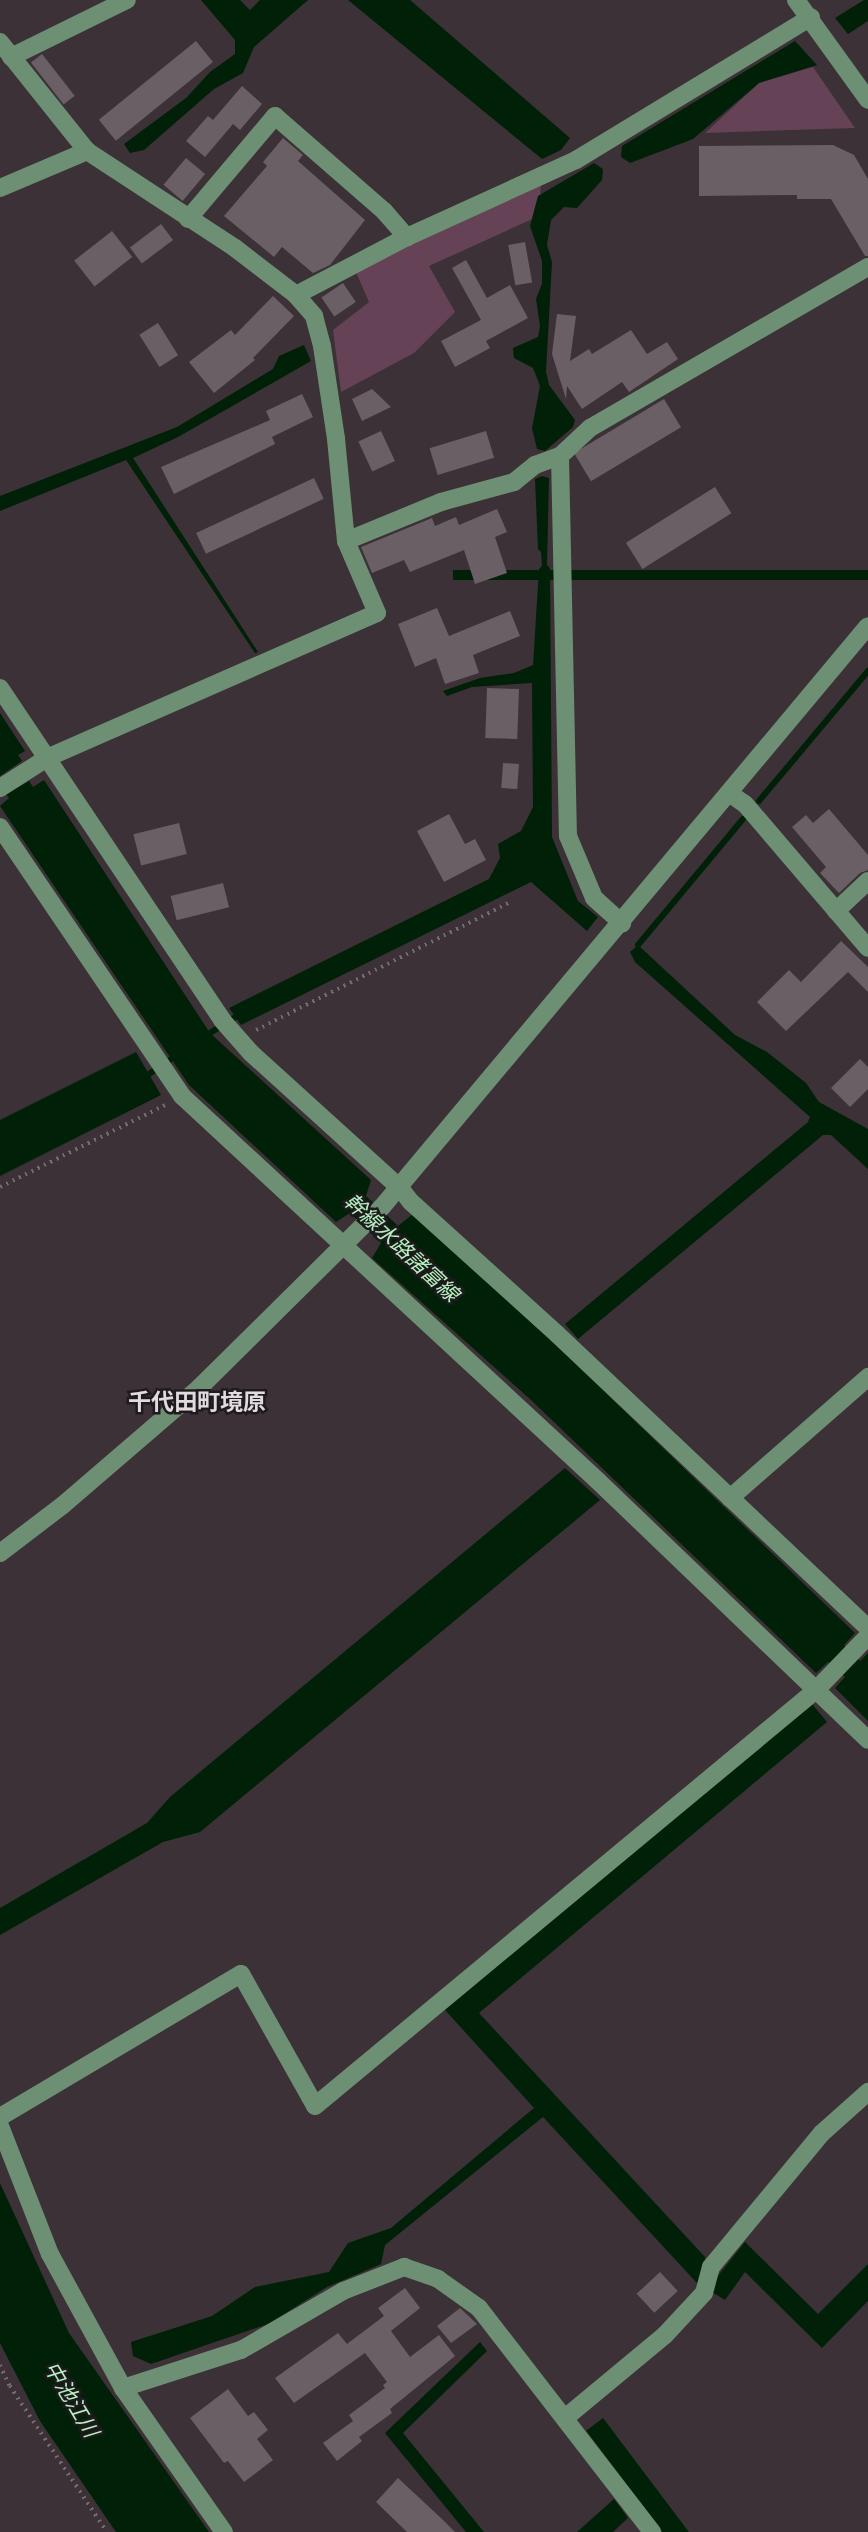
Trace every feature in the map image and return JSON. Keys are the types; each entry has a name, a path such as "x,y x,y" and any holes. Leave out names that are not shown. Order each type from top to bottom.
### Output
{"street":[{"path":"11,57 127,0"},
{"path":"796,0 811,17 868,100"},
{"path":"296,295 407,237 576,160 811,17"},
{"path":"0,42 87,152 235,248 296,295 314,316 323,346 346,541 377,613 41,762 0,788"},
{"path":"188,219 275,116 384,211 407,237"},
{"path":"0,188 87,152"},
{"path":"346,541 441,502 514,482 535,465 560,456 590,428 868,267"},
{"path":"560,456 568,836 594,898 622,922"},
{"path":"0,1553 63,1506 199,1388 362,1229 400,1188 868,626"},
{"path":"0,688 41,762 230,1030 400,1188 411,1202 564,1340 868,1629"},
{"path":"729,793 745,804 868,948"},
{"path":"0,827 159,1066 182,1096 598,1481 868,1740"},
{"path":"836,911 868,881"},
{"path":"730,1498 868,1377"},
{"path":"0,2117 241,1974 315,2106 816,1690 868,1636"},
{"path":"565,2418 665,2335 704,2293 711,2267 822,2133 868,2092"},
{"path":"0,2126 50,2254 123,2388 225,2532"},
{"path":"123,2388 240,2350 343,2291 404,2267 439,2279 479,2308 652,2532"}],"path":[{"path":"230,1030 508,903"},
{"path":"0,1188 182,1096"},
{"path":"0,2365 10,2386 107,2532"}],"shaded area":[{"path":"813,67 855,128 705,133 759,83"},
{"path":"542,167 539,216 429,266 455,312 414,353 341,392 333,330 369,302 355,270"}],"water":[{"path":"201,0 240,0 250,10 260,0 308,0 254,47 243,73 214,89 144,150 130,153 124,144 186,98 210,72 235,54 235,40"},
{"path":"348,0 410,0 570,138 561,150 542,159"},
{"path":"868,0 868,21 848,34 835,18"},
{"path":"795,41 817,65 759,83 693,139 630,163 621,157 622,146"},
{"path":"594,163 603,169 602,180 577,208 564,207 551,220 547,245 552,262 546,372 549,385 575,420 573,427 545,451 537,449 532,428 540,386 533,368 514,358 513,348 538,337 540,326 536,299 542,284 542,261 530,226 538,196"},
{"path":"304,345 311,361 178,437 133,458 258,652 255,653 126,460 0,511 0,496 177,427 273,369 279,356"},
{"path":"542,476 549,478 547,565 550,568 552,837 578,901 598,917 587,931 531,882 241,1025 229,1008 489,879 500,858 498,844 521,831 533,807 532,683 472,687 447,696 443,691 480,678 514,673 533,665 539,569 542,566 541,552 538,549 535,479"},
{"path":"453,570 868,570 868,580 453,580"},
{"path":"0,713 25,751 18,755 22,761 0,776"},
{"name":"幹線水路諸富線","path":"44,780 210,1033 371,1180 366,1196 398,1226 413,1214 557,1346 855,1633 844,1645 860,1661 868,1653 868,1721 835,1688 845,1677 828,1662 816,1673 531,1400 372,1258 381,1243 350,1213 336,1222 189,1085 0,806 9,798 6,794 29,781 33,787"},
{"path":"638,945 735,1035 767,1052 806,1083 819,1102 868,1129 868,1169 831,1135 823,1135 578,1339 565,1324 808,1122 810,1117 635,962 630,952"},
{"path":"136,1052 161,1095 0,1176 0,1120"},
{"path":"565,1468 600,1500 200,1832 163,1842 0,1935 0,1908 147,1823 170,1797"},
{"path":"812,1704 827,1722 479,2013 705,2257 704,2268 717,2277 745,2242 818,2314 868,2264 868,2301 822,2348 745,2272 725,2300 697,2283 543,2117 385,2245 381,2264 327,2287 268,2324 151,2364 133,2356 131,2342 212,2316 255,2287 329,2272 348,2243 391,2228 534,2108 445,2010"},
{"name":"中池江川","path":"0,2183 69,2333 209,2532 116,2532 40,2421 0,2343"},
{"path":"480,2342 487,2351 403,2433 484,2532 466,2532 385,2433"},
{"path":"603,2418 689,2532 663,2532 586,2431"},
{"path":"614,2499 628,2518 613,2532 577,2532"}],"building":[{"path":"196,41 213,62 116,141 99,120"},
{"path":"42,54 75,96 64,104 31,63"},
{"path":"242,86 262,104 240,130 233,124 205,157 186,141 208,116 213,120"},
{"path":"283,138 303,155 298,161 365,220 330,265 313,273 282,247 274,257 224,216 267,166 263,162"},
{"path":"833,145 854,155 868,179 868,256 865,256 831,199 797,199 797,195 699,196 699,146"},
{"path":"186,158 205,174 183,201 164,185"},
{"path":"161,224 173,240 142,263 130,247"},
{"path":"112,231 132,257 94,287 74,261"},
{"path":"525,242 532,282 515,285 508,245"},
{"path":"466,260 487,298 510,285 528,318 486,341 490,348 455,367 441,341 481,320 452,268"},
{"path":"343,283 356,302 334,317 321,298"},
{"path":"273,296 294,316 253,358 255,360 214,393 189,362 231,330 235,335"},
{"path":"557,314 576,316 570,361 589,349 592,354 631,330 647,354 667,342 678,359 629,392 622,382 582,409 567,386 566,399 552,354"},
{"path":"158,323 178,355 159,367 139,335"},
{"path":"372,389 391,407 362,421 352,399"},
{"path":"302,394 313,417 272,437 275,444 174,494 161,467 270,420 266,411"},
{"path":"664,399 681,427 591,481 574,453"},
{"path":"381,431 395,461 372,471 358,442"},
{"path":"486,431 494,458 438,475 430,448"},
{"path":"314,478 324,499 206,554 196,533"},
{"path":"715,487 731,513 642,569 626,543"},
{"path":"497,509 507,532 495,537 507,573 475,584 464,550 410,572 404,560 372,573 361,547 432,518 435,526 456,517 459,525"},
{"path":"437,608 449,636 510,611 520,636 473,655 479,673 445,684 436,658 415,667 398,624"},
{"path":"487,688 519,689 517,739 485,738"},
{"path":"503,763 519,764 517,789 501,788"},
{"path":"829,809 868,855 868,870 860,873 839,893 820,873 826,867 792,827 806,815 813,823"},
{"path":"449,814 465,844 475,839 486,860 444,882 417,831"},
{"path":"179,823 187,854 141,865 133,834"},
{"path":"223,883 229,907 177,920 171,896"},
{"path":"841,941 868,967 868,992 848,972 786,1031 757,1002 789,970 801,982"},
{"path":"860,1059 868,1067 868,1089 850,1107 831,1088"},
{"path":"660,2272 678,2291 654,2313 637,2294"},
{"path":"405,2288 420,2308 391,2331 410,2357 439,2335 455,2356 390,2409 392,2413 359,2437 362,2441 337,2461 323,2443 353,2421 349,2415 385,2388 383,2385 387,2382 365,2353 294,2403 275,2378 338,2333 347,2344 384,2316 378,2308"},
{"path":"460,2308 477,2324 451,2343 437,2326"},
{"path":"228,2389 248,2416 254,2412 268,2430 257,2439 273,2460 244,2482 228,2461 224,2463 190,2418"},
{"path":"398,2478 455,2532 407,2532 376,2502"}],"waterway":[{"path":"759,801 868,671"},
{"path":"638,945 743,819"},
{"path":"210,1033 236,1017"},
{"path":"149,1074 170,1060"}],"district":[{"name":"千代田町境原","path":"197,1401"}]}
